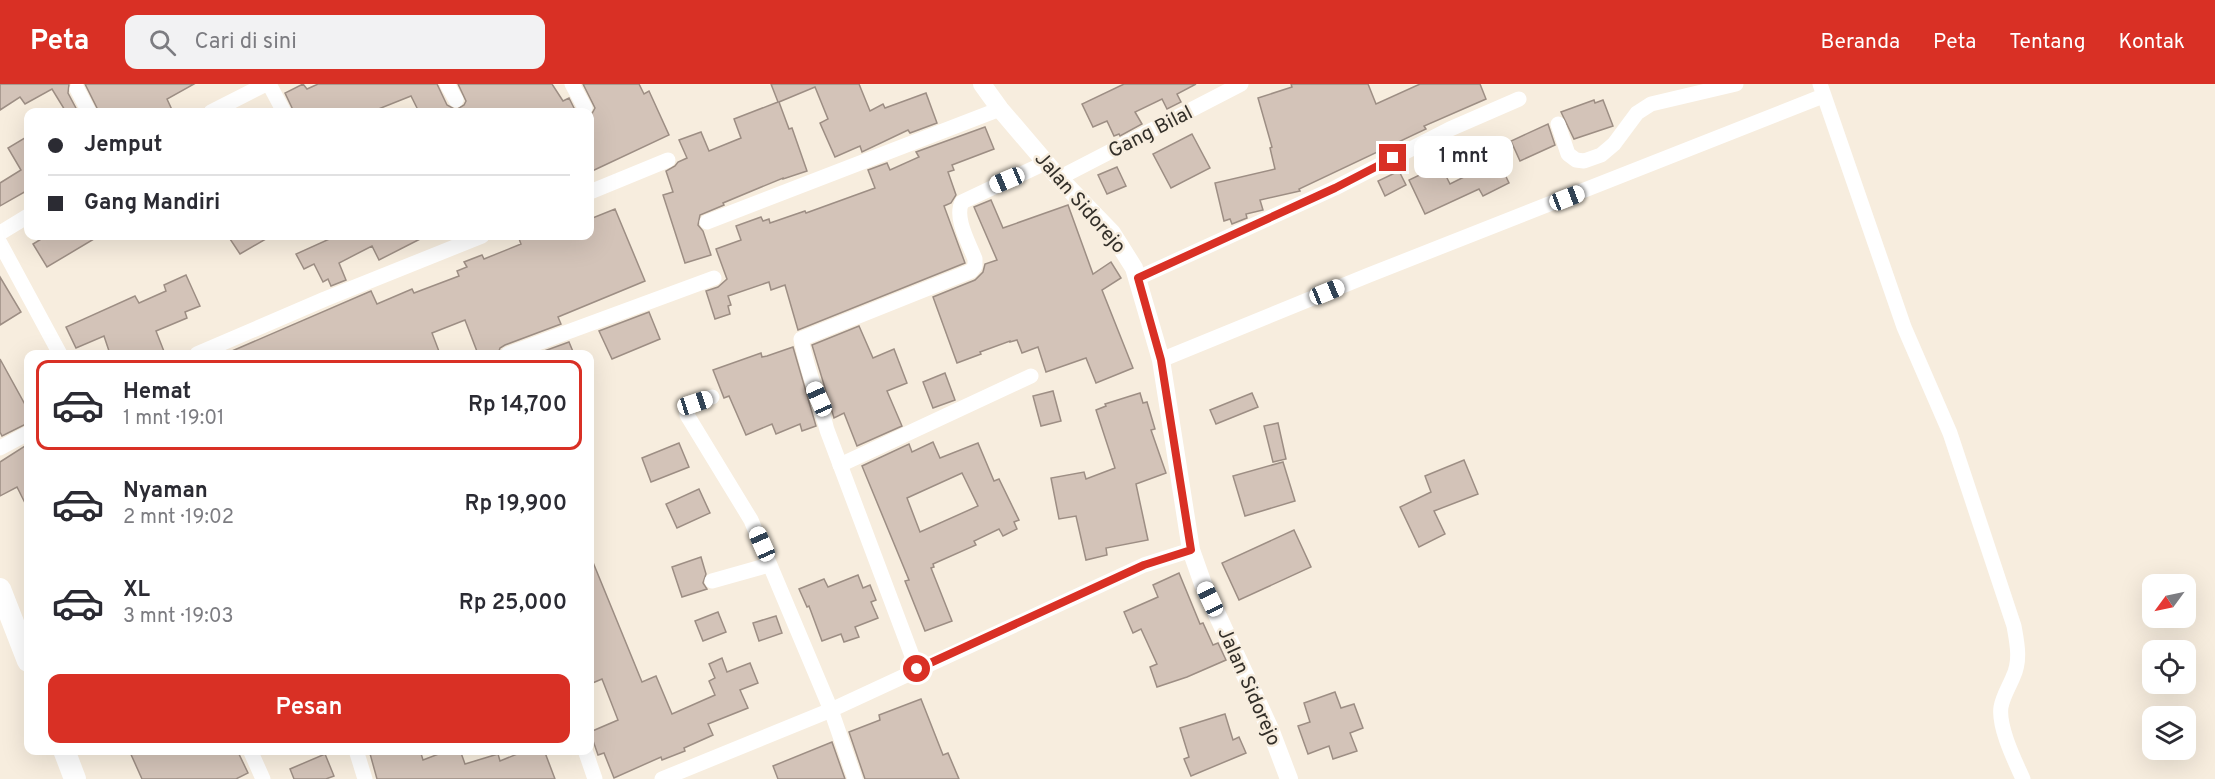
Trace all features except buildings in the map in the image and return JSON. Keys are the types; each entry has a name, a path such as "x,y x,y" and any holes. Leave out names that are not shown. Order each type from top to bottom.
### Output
{"main road":[{"path":"0,590 24,651"},
{"path":"66,755 75,779"}],"street":[{"path":"220,108 268,84 283,108"},
{"path":"447,84 456,100"},
{"path":"572,84 585,108"},
{"name":"Jalan Sidorejo","path":"982,84 1000,109 1059,178 1112,233 1123,247 1138,278 1161,360 1191,550 1203,584 1270,729 1289,779"},
{"name":"Gang Bilal","path":"1059,178 1241,84"},
{"path":"1558,124 1568,154 1576,160 1584,161 1601,155 1614,144 1637,113 1651,104 1736,84"},
{"path":"76,89 87,108"},
{"path":"1161,360 1822,90 1905,327 1950,433 2014,626 2019,651 2015,674 2005,693 2001,710 2007,744 2023,779"},
{"path":"1138,278 1335,188 1450,129 1519,99"},
{"path":"707,222 1000,109"},
{"path":"594,190 668,160"},
{"path":"917,669 827,430 819,399 804,359 801,339 971,271 975,266 975,259 960,217 962,202 1047,162"},
{"path":"0,233 24,218"},
{"path":"206,350 472,240"},
{"path":"0,243 58,350"},
{"path":"519,350 714,278"},
{"path":"840,465 1031,376"},
{"path":"712,397 686,408 687,415 751,520 831,710 855,779"},
{"path":"0,448 24,435"},
{"path":"662,779 831,710 1144,565 1191,550"},
{"path":"712,581 769,565"},
{"path":"252,755 263,779"},
{"path":"358,755 365,779"},
{"path":"587,755 595,779"}],"route":[{"path":"917,669 1144,565 1163,557 1191,550 1161,360 1138,278 1335,188 1393,158"}]}
